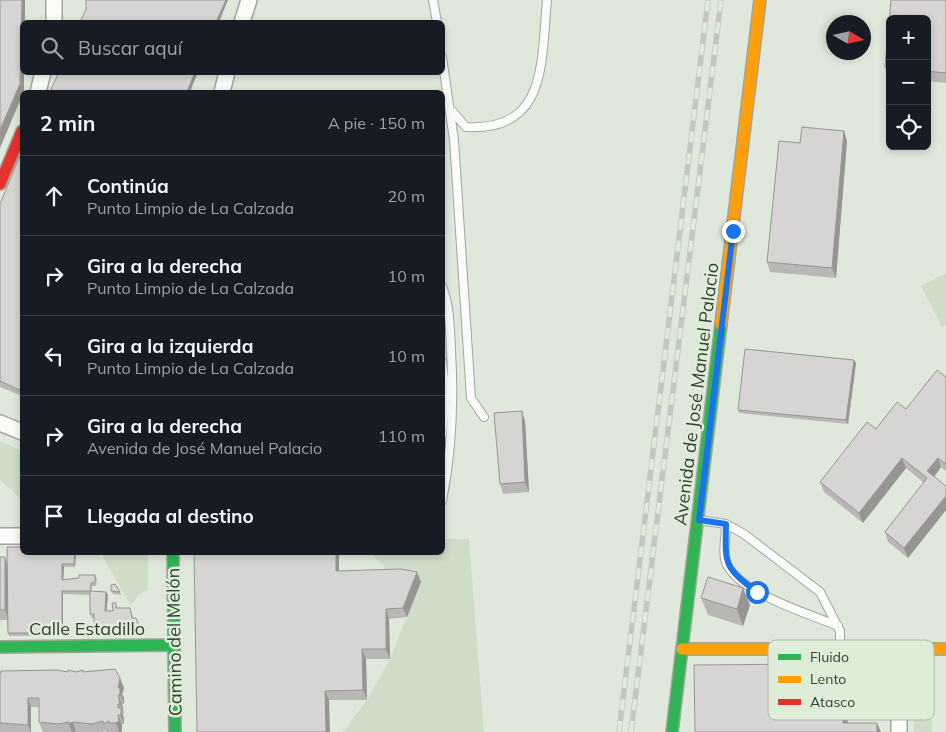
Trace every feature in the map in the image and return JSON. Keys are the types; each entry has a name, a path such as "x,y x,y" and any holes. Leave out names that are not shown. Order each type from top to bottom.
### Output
{"street":[{"path":"54,0 54,20"},
{"path":"243,20 249,0"},
{"name":"Avenida de José Manuel Palacio","path":"672,732 699,520 760,0"},
{"path":"38,90 42,75"},
{"path":"222,90 226,75"},
{"path":"0,184 20,136"},
{"path":"0,423 20,431"},
{"path":"0,536 20,536"},
{"name":"Camino del Melón","path":"173,555 175,732"},
{"name":"Calle Estadillo","path":"0,647 174,646"},
{"path":"682,649 768,649"}],"lane":[{"path":"433,0 437,20"},
{"path":"451,110 466,127 485,128 506,123 525,109 536,87 540,71 547,0"},
{"path":"445,75 451,110 471,398 484,417"},
{"path":"445,294 449,304 453,381 450,463 445,487"},
{"path":"445,385 445,404"},
{"path":"699,520 726,524 744,534 820,592 838,626 839,640"},
{"path":"726,524 725,560 735,576 757,592 838,626"}],"green space":[{"path":"946,273 946,325 942,327 921,286"},
{"path":"0,441 20,450 20,498 0,480"},
{"path":"445,539 469,539 484,732 343,732 367,700 390,659 421,582 386,579 384,565 372,555 445,555"},
{"path":"102,555 148,555 148,590 139,594 131,606"},
{"path":"914,720 932,720 932,732 914,732"}],"building":[{"path":"0,0 22,0 22,20 20,20 20,84 0,130"},
{"path":"86,0 226,0 217,20 81,20 86,9"},
{"path":"891,0 946,0 946,73 931,71 931,15 890,15"},
{"path":"58,75 194,75 188,90 51,90"},
{"path":"802,127 844,131 832,268 767,262 779,141 800,143"},
{"path":"20,156 20,390 0,381 0,204"},
{"path":"745,349 854,360 846,420 738,410"},
{"path":"937,370 946,377 946,464 938,458 927,471 946,486 946,496 904,548 885,532 927,478 902,458 859,513 820,482 867,422 876,429 897,402 906,409"},
{"path":"522,411 525,482 500,484 494,413"},
{"path":"7,547 20,547 20,555 75,555 74,564 62,564 62,580 79,578 79,575 95,575 95,582 91,583 90,591 62,591 62,633 8,633"},
{"path":"194,555 336,555 336,571 401,569 417,572 403,608 386,609 386,649 362,649 363,690 325,691 326,732 197,732"},
{"path":"0,557 5,557 5,610 0,610"},
{"path":"708,577 743,588 737,609 701,598"},
{"path":"115,584 120,592 111,591 111,585"},
{"path":"90,591 106,592 105,611 113,611 112,603 116,603 116,608 130,608 132,618 136,618 141,631 137,632 135,628 128,628 128,633 94,633 94,614 90,614"},
{"path":"768,664 768,720 843,720 843,723 877,723 877,732 695,732 694,665"},
{"path":"115,669 120,678 118,688 120,688 120,695 118,695 120,704 118,704 118,708 121,708 121,715 118,715 119,721 116,723 109,723 109,721 103,724 103,721 92,724 39,722 39,698 28,698 28,725 0,723 1,671 57,670 68,672 68,670 76,672 83,670 83,672"}],"railway":[{"path":"619,732 708,0"},
{"path":"631,732 721,0"}],"traffic: fast":[{"path":"672,732 721,324"},
{"path":"173,555 175,732"},
{"path":"0,647 174,645"}],"traffic: slow":[{"path":"721,324 760,0"},
{"path":"682,649 768,649"},
{"path":"934,649 946,649"}],"traffic: jam":[{"path":"0,184 20,136"}],"route":[{"path":"733,231 699,520 726,524 725,560 735,576 757,592"}]}
